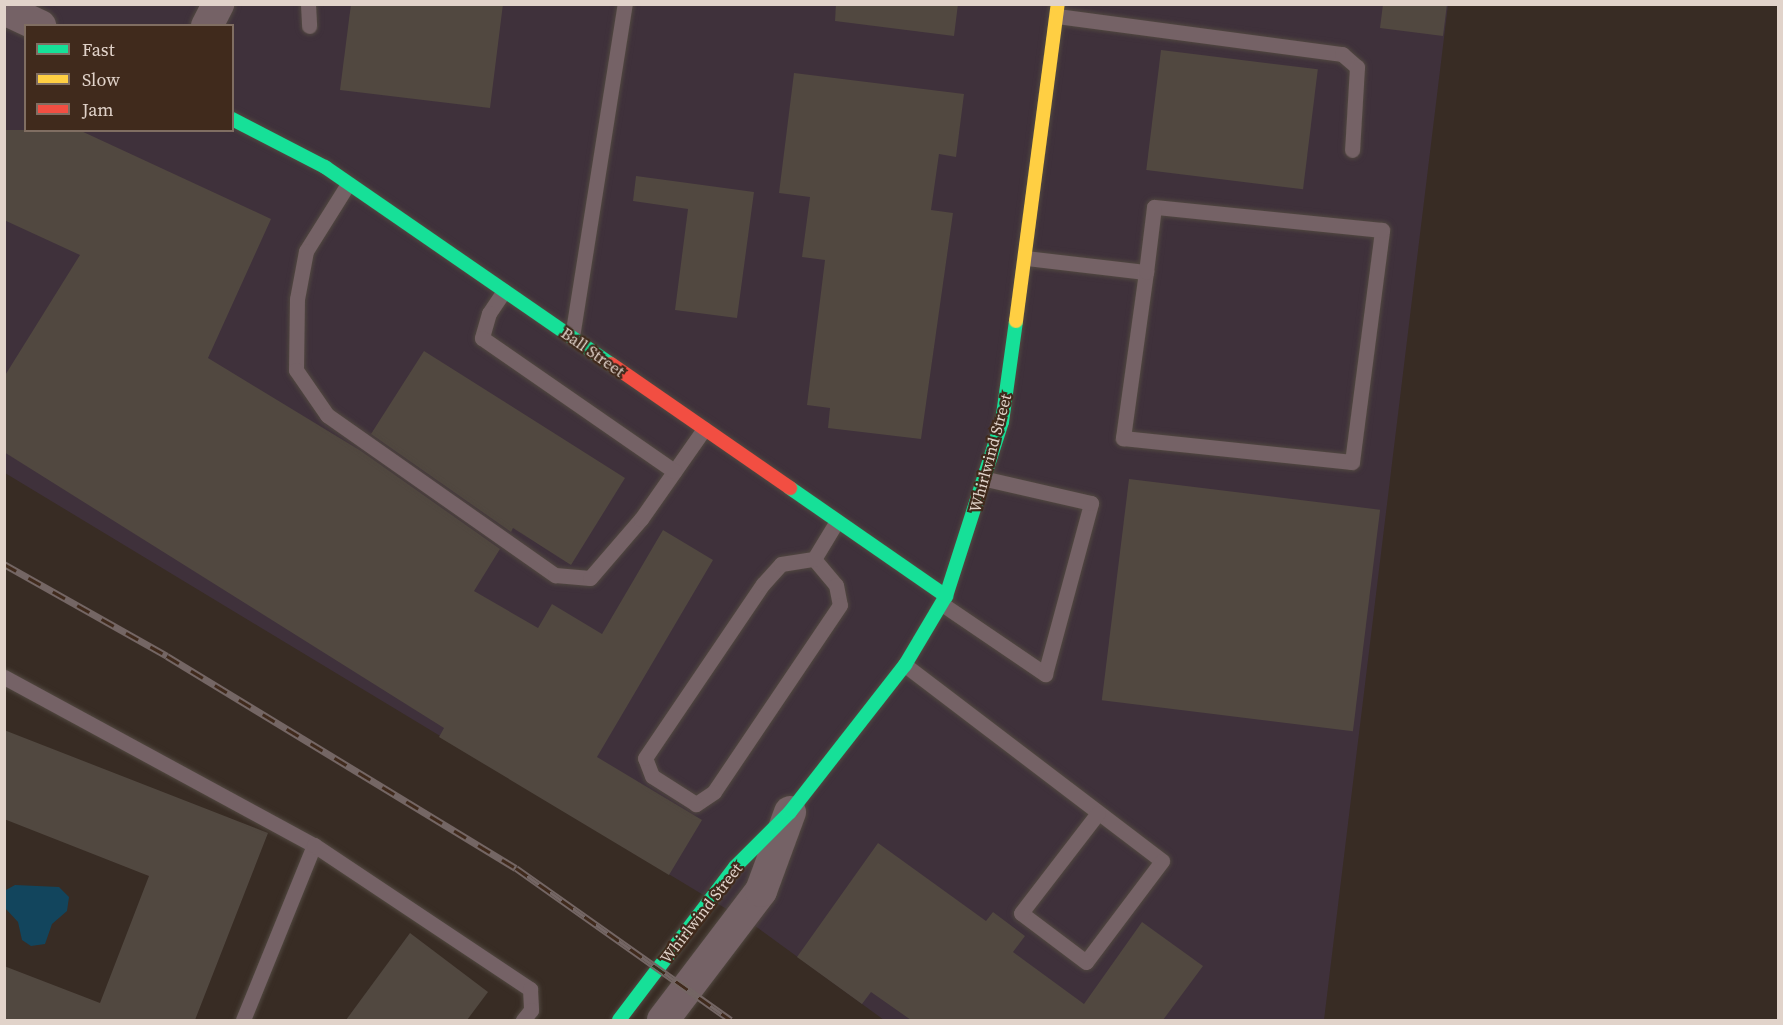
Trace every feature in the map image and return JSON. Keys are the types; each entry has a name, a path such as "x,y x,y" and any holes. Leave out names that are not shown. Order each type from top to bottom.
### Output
{"street":[{"path":"208,24 218,4"},
{"path":"4,9 36,24"},
{"name":"Whirlwind Street","path":"619,1020 735,867 790,812 905,664 944,600 986,479 1002,422 1026,258 1057,10"},
{"name":"Ball Street","path":"234,120 348,183 837,521 944,600"},
{"name":"Whirlwind Street","path":"663,1020 761,891 790,812"}],"lane":[{"path":"308,4 309,26"},
{"path":"572,337 626,4"},
{"path":"1057,10 1342,54 1357,67 1352,150"},
{"path":"348,183 306,251 297,299 296,370 327,415 555,574 590,578 641,519 705,429"},
{"path":"1154,207 1382,230 1352,462 1123,438 1146,272 1154,207"},
{"path":"1026,258 1146,272"},
{"path":"504,291 489,313 482,338 674,471"},
{"path":"944,600 1045,674 1091,503 986,479"},
{"path":"814,559 837,521"},
{"path":"814,559 836,585 840,605 714,792 696,804 652,776 645,758 763,584 781,564 814,559"},
{"path":"905,664 1162,861 1086,962 1021,913 1098,813"},
{"path":"4,677 314,845 530,989 531,1010 523,1020"},
{"path":"243,1020 314,845"}],"shaded area":[{"path":"4,5 1448,5 1324,1020 884,1020 758,928 5,473"}],"water":[{"path":"15,885 59,887 69,897 67,911 52,924 45,944 31,946 22,940 18,922 5,908 6,890"}],"building":[{"path":"351,4 503,4 490,108 340,90"},
{"path":"836,4 958,4 954,36 835,21"},
{"path":"1383,4 1447,4 1443,36 1380,28"},
{"path":"1161,50 1318,69 1303,189 1146,170"},
{"path":"794,73 964,94 956,157 939,154 931,210 953,213 921,439 828,428 830,408 807,405 825,260 802,257 810,197 779,193"},
{"path":"4,130 83,132 271,219 208,358 361,451 500,549 474,591 538,628 552,604 602,634 663,530 713,560 597,757 702,820 669,875 439,737 444,728 4,452 4,377 80,255 4,220"},
{"path":"636,176 754,192 737,318 675,310 688,209 633,201"},
{"path":"424,351 625,478 571,565 513,528 511,532 371,434"},
{"path":"1129,479 1380,510 1353,731 1102,700"},
{"path":"4,730 268,833 195,1020 4,1020 4,966 100,1003 149,876 4,819"},
{"path":"878,843 986,921 993,912 1025,936 1013,952 1084,1004 1142,922 1203,966 1163,1020 911,1020 871,992 862,1004 797,957"},
{"path":"410,933 488,992 467,1020 346,1020"}],"railway":[{"path":"4,564 167,656 516,868 731,1020"}],"traffic: fast":[{"path":"234,120 325,167 611,364"},
{"path":"619,1020 735,867 790,812 905,665 946,596 1002,422 1016,321"},
{"path":"790,488 946,596"}],"traffic: slow":[{"path":"1016,321 1058,4"}],"traffic: jam":[{"path":"611,364 790,488"}]}
